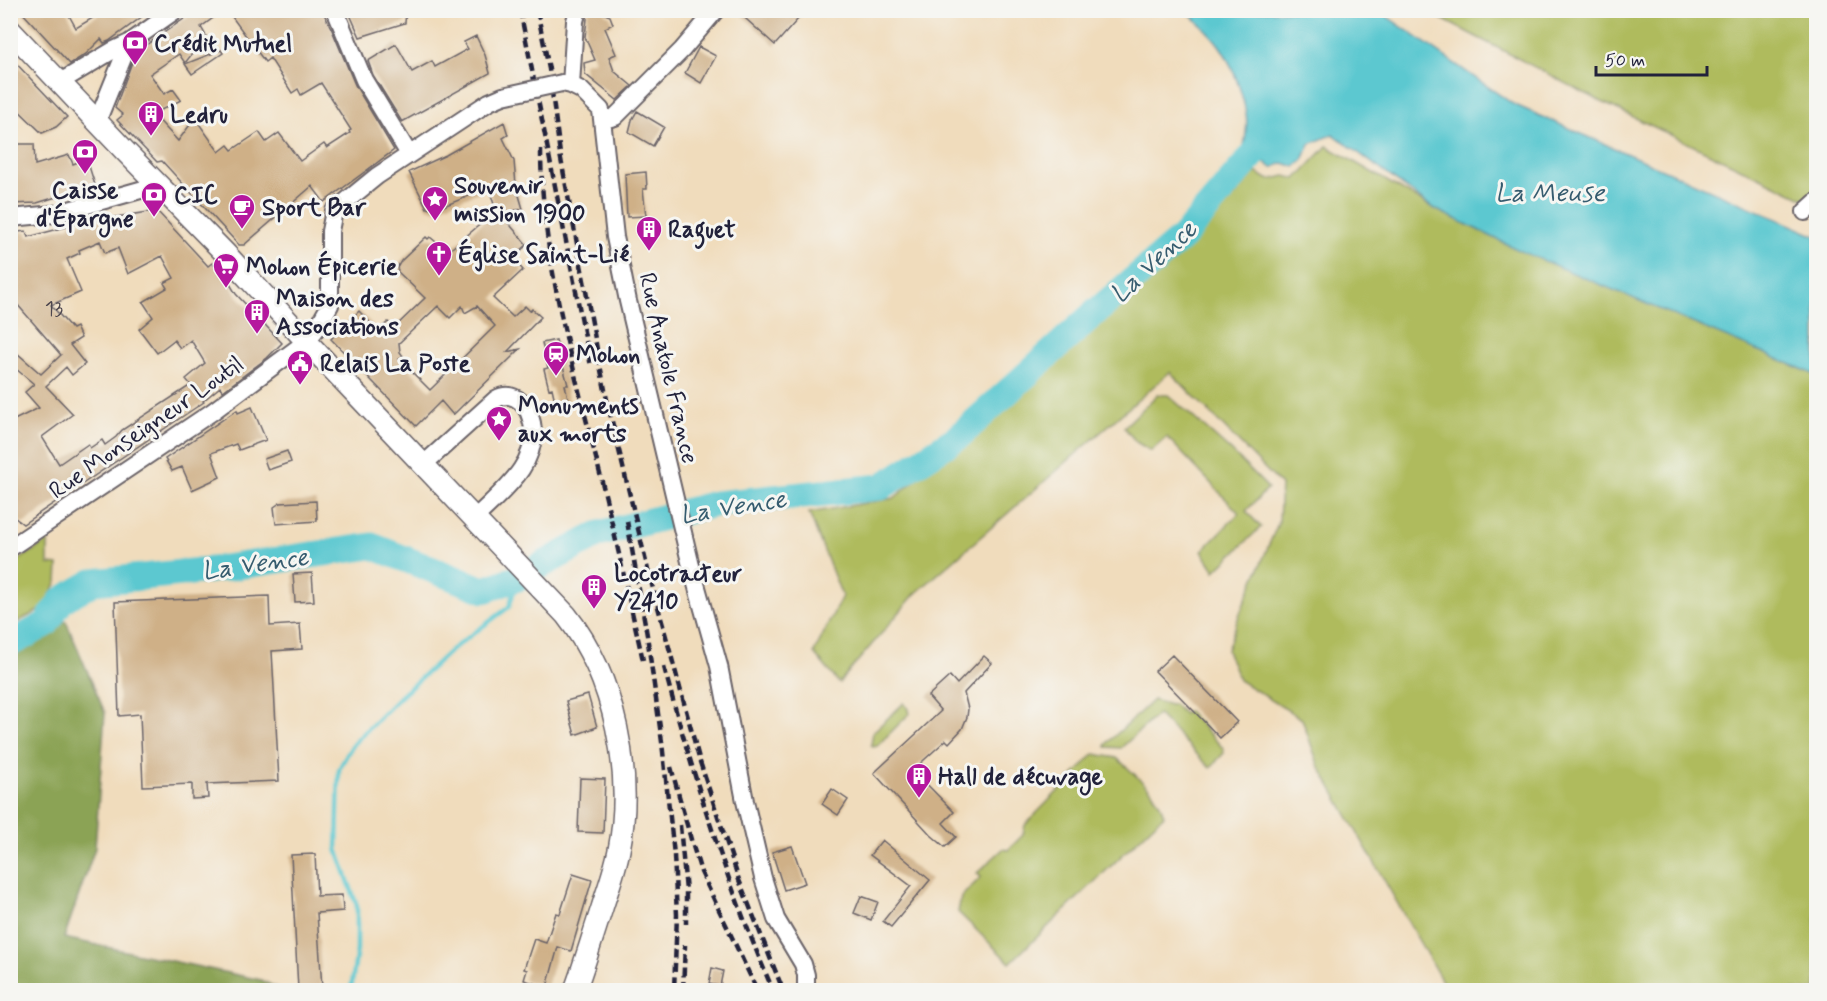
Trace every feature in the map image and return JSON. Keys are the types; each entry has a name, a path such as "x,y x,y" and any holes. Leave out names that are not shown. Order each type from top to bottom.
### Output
{"main road":[{"path":"10,30 225,253 475,518 575,627 592,655 609,698 616,724 622,764 623,818 619,852 575,990"}],"street":[{"path":"60,82 129,43 176,10"},
{"path":"335,10 364,80 409,154 489,102 503,96 567,84 578,10"},
{"path":"603,120 615,117 682,50 716,10"},
{"path":"97,122 129,43"},
{"name":"Rue Anatole France","path":"567,84 581,90 601,110 615,237 628,301 683,533 719,666 745,801 763,878 776,919 803,964 806,990"},
{"name":"Rue Monseigneur Loutil","path":"10,549 212,412 307,341 330,305 330,231 334,211 362,187 409,154"},
{"path":"10,218 55,214 158,185"},
{"path":"424,464 496,399 509,396 522,403 527,409 533,429 529,458 520,472 475,518"}],"green space":[{"path":"1431,11 1816,11 1816,202 1815,204 1602,102 1440,18"},
{"path":"1327,146 1433,208 1522,251 1816,375 1816,990 1447,990 1318,764 1302,719 1239,680 1227,650 1279,521 1281,485 1170,372 915,594 839,683 814,653 842,596 809,513 894,498 1177,259 1255,172 1269,180 1285,176 1296,179"},
{"path":"1157,395 1168,395 1230,450 1268,488 1246,511 1261,527 1215,571 1202,551 1239,513 1167,437 1151,451 1136,442 1124,427"},
{"path":"48,541 48,564 58,565 57,582 42,609 11,625 11,565"},
{"path":"66,621 105,713 95,848 64,938 261,980 281,990 11,990 11,636"},
{"path":"1153,700 1174,704 1184,714 1188,711 1223,748 1224,753 1210,768 1158,714 1121,748 1106,747 1106,744"},
{"path":"904,703 909,714 877,746 873,747 871,745 873,732"},
{"path":"1094,754 1117,758 1151,790 1164,815 1010,963 958,912 961,897 981,877 977,873 1003,849 1008,850 1023,835 1025,825"}],"water":[{"name":"La Meuse","path":"1187,11 1379,11 1513,104 1816,236 1816,375 1523,252 1433,208 1333,134 1310,144 1303,160 1295,167 1283,163 1272,168 1244,146 1246,114 1232,68 1219,45"}],"building":[{"path":"20,10 66,10 76,28 106,10 151,10 109,41 104,43 101,39 86,54 70,64"},
{"path":"197,10 224,10 201,27 206,36 185,63 179,54 150,74 164,94 173,89 181,100 153,114 178,141 195,118 219,152 228,145 232,150 259,132 266,142 279,133 300,161 324,144 327,148 350,133 351,130 321,83 301,95 298,89 292,93 270,58 265,62 227,10 322,10 355,85 394,150 324,202 312,186 244,245 239,245 162,161 157,162 117,120 123,115 115,108 139,50"},
{"path":"348,10 406,10 405,23 360,37"},
{"path":"588,10 606,10 605,14 610,16 613,24 605,28 616,54 609,57 614,71 632,86 617,100 585,74 584,63 595,60 585,37"},
{"path":"736,10 806,10 775,45"},
{"path":"476,36 490,73 402,122 373,75 368,61 396,44 412,72 432,61 435,67 468,49 464,42"},
{"path":"699,47 716,56 701,83 685,73"},
{"path":"221,50 223,53 192,74 185,64"},
{"path":"10,57 67,117 56,127 42,133 10,102"},
{"path":"637,111 664,127 653,146 629,132"},
{"path":"504,122 508,135 503,138 514,161 516,185 523,209 500,213 527,245 512,258 523,270 493,298 513,317 525,306 541,317 507,352 520,349 453,415 441,401 416,426 331,339 359,311 378,331 388,322 394,328 425,298 397,271 401,261 426,237 428,239 430,237 446,253 496,211 489,188 434,210 427,208 409,172 446,155","holes":["438,306 450,318 462,306 465,313 477,306 495,326 430,390 399,359 403,356 399,343"]},
{"path":"10,144 34,144 35,165 69,155 73,164 83,160 88,163 95,185 37,203 10,204"},
{"path":"646,172 647,189 643,189 646,216 627,217 625,174"},
{"path":"155,211 159,213 208,266 212,263 227,279 236,294 282,343 267,358 223,391 220,387 204,402 23,524 10,514 10,422 39,408 25,392 34,384 10,364 10,347 41,374 61,355 10,296 10,233 26,231 28,237 70,226 70,224","holes":["100,241 105,253 118,248 128,274 162,256 174,278 164,283 167,288 143,302 153,317 139,329 157,353 174,340 180,348 191,340 205,363 186,379 191,385 122,430 105,445 102,440 90,448 88,444 59,464 42,437 73,414 46,386 66,367 72,375 85,364 70,345 81,338 76,327 72,329 51,305 81,292 67,259 80,253 79,250"]},
{"name":"Mohon","path":"556,340 568,385 565,385 570,407 557,410 552,388 549,389 544,369 548,368 542,343"},
{"path":"252,407 266,440 239,450 236,444 211,453 220,477 192,490 182,467 172,471 165,459 237,410 238,413"},
{"path":"287,451 291,462 268,470 264,459"},
{"path":"316,501 317,521 276,524 274,507 280,503"},
{"path":"312,573 314,601 295,602 293,574"},
{"path":"269,596 270,626 300,624 302,649 272,651 279,781 207,784 208,798 192,799 192,784 143,786 140,714 119,716 115,602"},
{"path":"1172,655 1237,722 1220,738 1155,671"},
{"path":"984,656 992,663 964,693 968,709 962,729 949,743 946,740 913,770 954,812 943,823 956,837 945,847 874,773 941,711 928,696 950,676 957,684"},
{"path":"588,695 597,727 575,735 566,701"},
{"path":"580,778 605,779 603,833 578,832"},
{"path":"832,789 848,800 838,815 822,804"},
{"path":"882,840 930,880 891,927 883,921 911,886 870,855"},
{"path":"792,846 805,883 784,890 772,852"},
{"path":"315,854 317,896 342,895 343,911 317,913 322,988 298,989 291,855"},
{"path":"573,874 592,880 571,951 558,947 547,987 524,980 527,970 524,969 534,939 546,943 556,913 560,914"},
{"path":"861,896 878,902 871,920 854,913"},
{"path":"712,968 723,971 720,986 709,984"}],"waterway":[{"name":"La Vence","path":"10,641 17,640 46,624 62,600 93,582 211,570 372,546 484,590 518,578 599,534 715,504 881,487 958,437 1090,317 1183,237 1253,155 1276,124"},
{"path":"351,990 357,950 357,906 337,849 339,769 353,744 399,698 451,650 509,607 518,578"}],"railway":[{"path":"520,10 591,366"},
{"path":"537,10 549,69 560,154 600,365 648,570 700,762 739,880 783,990"},
{"path":"541,149 546,230 560,311 611,517 643,660"},
{"path":"627,521 647,635 662,742 674,855 677,915 674,990"},
{"path":"664,667 712,829 740,909 772,988"},
{"path":"671,767 701,872 757,990"},
{"path":"680,825 686,891 686,924"},
{"path":"683,990 685,945"}],"place":[{"name":"Crédit Mutuel","path":"135,66"},
{"name":"Ledru","path":"151,137"},
{"name":"Caisse d'Épargne","path":"85,175"},
{"name":"CIC","path":"154,218"},
{"name":"Souvenir mission 1900","path":"435,222"},
{"name":"Sport Bar","path":"242,230"},
{"name":"Raguet","path":"649,252"},
{"name":"Église Saint-Lié","path":"439,277"},
{"name":"Mohon Épicerie","path":"226,289"},
{"name":"Maison des Associations","path":"257,335"},
{"name":"Mohon","path":"556,377"},
{"name":"Relais La Poste","path":"300,386"},
{"name":"Monuments aux morts","path":"499,442"},
{"name":"Locotracteur Y2410","path":"594,610"},
{"name":"Hall de décuvage","path":"919,799"}]}
